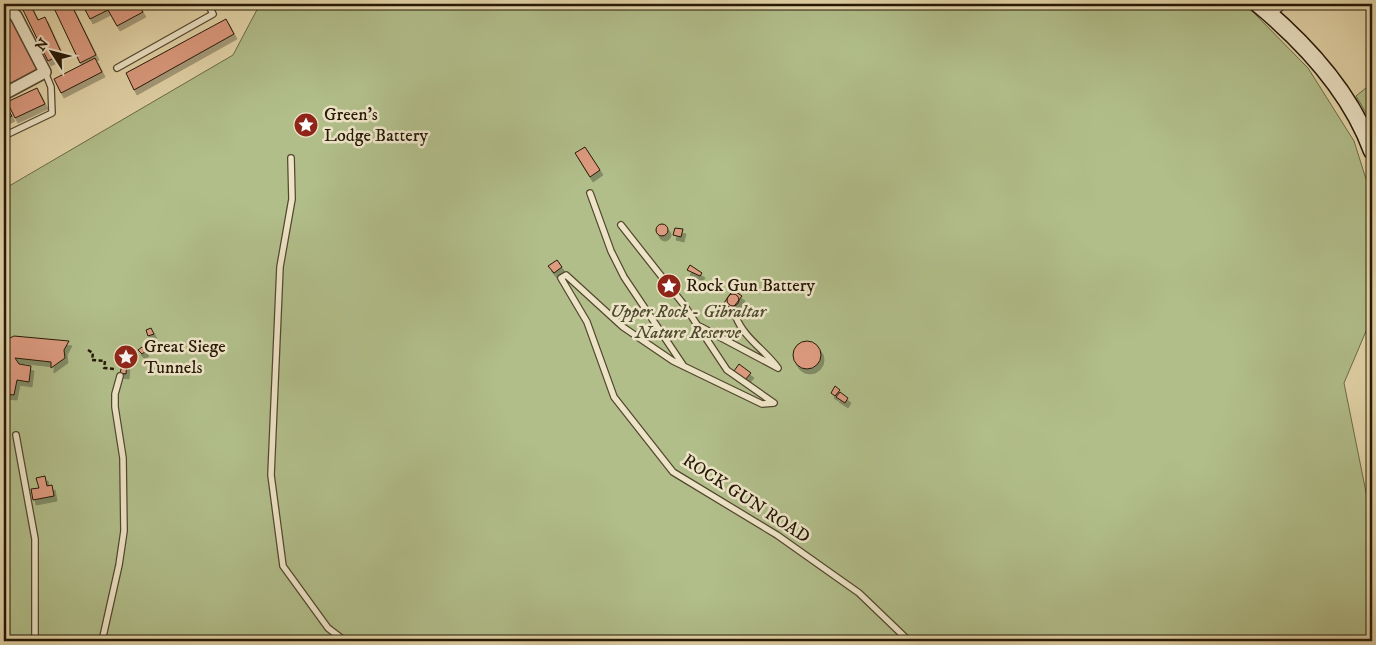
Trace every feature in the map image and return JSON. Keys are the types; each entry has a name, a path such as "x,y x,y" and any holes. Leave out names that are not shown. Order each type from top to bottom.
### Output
{"main road":[{"path":"1258,4 1291,33 1331,79 1360,122 1372,151"}],"street":[{"path":"4,10 10,11 16,16 45,72 4,94"}],"lane":[{"path":"116,68 213,14 208,4"},
{"path":"1271,15 1285,4"},
{"path":"4,136 52,113 51,87 45,72"},
{"path":"291,158 292,199 280,267 271,475 283,566 328,628 345,641"},
{"path":"590,193 611,251 624,277 683,365"},
{"path":"621,225 699,326 778,368 766,353 741,330 736,317"},
{"name":"ROCK GUN ROAD","path":"699,326 727,370 774,403 762,404 683,365 623,327 566,275 561,278 587,322 614,397 673,472 776,535 859,593 909,641"},
{"path":"102,641 121,556 124,531 123,458 115,407 115,394 120,376"},
{"path":"16,435 35,540 35,641"}],"path":[{"path":"88,350 92,354 92,360 105,361 104,368"}],"green space":[{"name":"Upper Rock - Gibraltar Nature Reserve","path":"260,4 1242,4 1253,12 1308,68 1354,141 1372,198 1372,317 1344,383 1372,522 1372,641 4,641 4,189 233,55"},
{"path":"1372,83 1372,123 1356,96"}],"building":[{"path":"52,4 71,4 96,55 80,63"},
{"path":"82,4 138,4 143,12 117,26 108,10 90,19"},
{"path":"31,6 38,20 45,17 62,54 48,61 23,10"},
{"path":"10,15 15,20 37,70 9,84 4,75 4,18"},
{"path":"226,19 234,34 134,90 126,73"},
{"path":"95,58 102,72 61,93 54,79"},
{"path":"4,75 9,84 4,87"},
{"path":"37,88 45,104 15,118 7,102"},
{"path":"4,103 12,116 4,120"},
{"path":"585,147 600,170 590,177 575,153"},
{"path":"664,224 667,225 667,235 660,236 657,235 656,228 657,225"},
{"path":"675,228 683,229 681,237 673,235"},
{"path":"557,260 562,267 554,273 548,266"},
{"path":"690,265 702,273 700,276 687,270"},
{"path":"733,290 742,296 732,309 724,303"},
{"path":"731,294 735,294 739,300 735,306 731,306 727,302 727,298"},
{"path":"151,328 154,334 148,336 146,330"},
{"path":"14,336 69,341 64,350 65,358 51,368 51,362 15,358 19,364 31,366 29,382 17,380 14,395 4,394 4,341"},
{"path":"807,341 817,345 821,355 817,365 807,369 797,365 793,355 797,345"},
{"path":"142,347 146,351 142,354 138,350"},
{"path":"122,349 128,350 126,374 120,373 124,358 119,356"},
{"path":"739,364 751,373 745,380 734,371"},
{"path":"835,386 840,390 835,396 831,393"},
{"path":"840,392 848,398 845,403 836,397"},
{"path":"45,476 47,486 52,485 54,496 33,500 31,489 39,488 36,478"}],"place":[{"name":"Green's Lodge Battery","path":"306,125"},
{"name":"Rock Gun Battery","path":"669,286"},
{"name":"Great Siege Tunnels","path":"126,357"}]}
